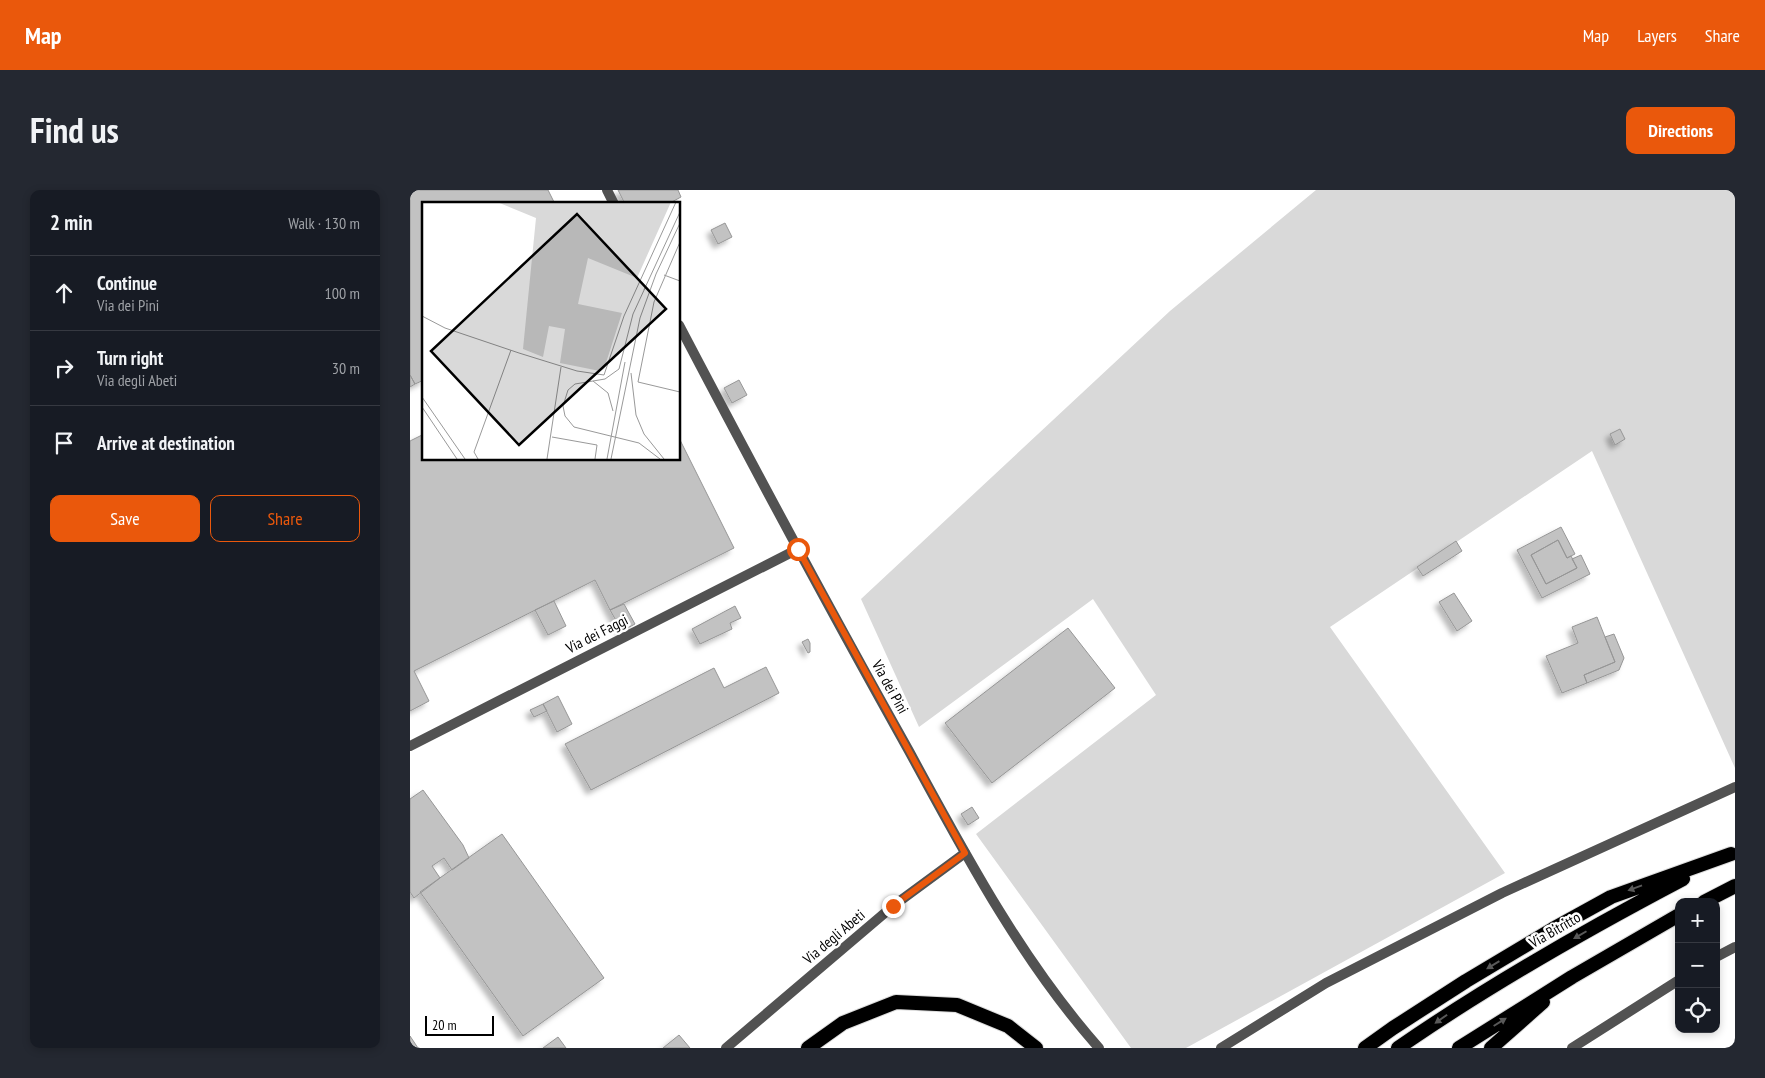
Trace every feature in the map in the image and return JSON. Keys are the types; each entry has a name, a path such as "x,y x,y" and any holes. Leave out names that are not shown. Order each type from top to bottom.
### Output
{"highway":[{"path":"1365,1048 1466,981 1611,897 1733,853"},
{"name":"Via Bitritto","path":"1398,1048 1449,1013 1534,961 1618,913 1733,853"},
{"path":"1712,898 1735,886"},
{"path":"1459,1048 1572,977 1675,917"},
{"path":"1491,1048 1572,977"},
{"path":"808,1048 842,1023 896,1002 956,1005 1008,1026 1036,1048"}],"street":[{"path":"607,190 613,202"},
{"name":"Via dei Pini","path":"680,327 798,549 965,853 1025,951 1080,1026 1099,1048"},
{"name":"Via dei Faggi","path":"410,746 798,549"},
{"path":"1221,1048 1326,983 1502,893 1735,787"},
{"name":"Via degli Abeti","path":"726,1048 893,906 965,853"},
{"path":"1720,955 1735,947"},
{"path":"1572,1048 1675,983"}],"shaded area":[{"path":"1316,190 1735,190 1735,768 1592,451 1330,627 1505,873 1186,1048 1131,1048 976,834 1156,695 1093,599 919,727 861,599 1170,311"}],"building":[{"path":"410,190 548,190 554,202 422,202 422,381 415,384 410,375"},
{"path":"618,190 678,190 681,197 672,202 624,202"},
{"path":"725,223 732,237 718,244 711,230"},
{"path":"410,375 415,384 410,387"},
{"path":"739,380 747,395 732,403 724,388"},
{"path":"1620,429 1625,439 1615,445 1610,434"},
{"path":"422,435 422,460 680,460 680,440 734,548 610,610 595,580 414,671 429,701 410,711 410,441"},
{"path":"1561,527 1575,554 1567,558 1558,540 1531,555 1546,584 1577,568 1572,559 1581,555 1590,574 1542,598 1517,550"},
{"path":"1558,540 1567,558 1571,556 1577,568 1546,584 1531,555"},
{"path":"1456,541 1462,551 1423,576 1417,567"},
{"path":"1454,593 1472,621 1457,631 1439,602"},
{"path":"554,601 566,626 548,635 535,610"},
{"path":"624,604 635,624 622,631 610,610"},
{"path":"735,606 741,618 730,623 732,629 700,644 692,629"},
{"path":"1597,617 1615,662 1584,675 1587,683 1562,693 1546,656 1578,643 1572,627"},
{"path":"1068,628 1115,688 992,783 945,723"},
{"path":"1614,634 1624,658 1619,670 1587,683 1584,675 1615,662 1605,637"},
{"path":"808,639 810,652 808,653 802,642"},
{"path":"766,667 779,693 591,790 565,744 714,668 724,688"},
{"path":"558,696 572,724 557,732 543,704"},
{"path":"543,704 547,711 534,717 530,710"},
{"path":"423,790 463,845 469,858 452,870 444,858 432,866 440,878 414,898 410,892 410,799"},
{"path":"972,807 979,818 968,825 961,814"},
{"path":"502,834 604,978 523,1036 420,892"},
{"path":"679,1035 690,1048 663,1048"},
{"path":"410,1036 418,1048 410,1048"},
{"path":"558,1037 566,1048 543,1048"}],"route":[{"path":"798,549 965,853 893,906"}]}
